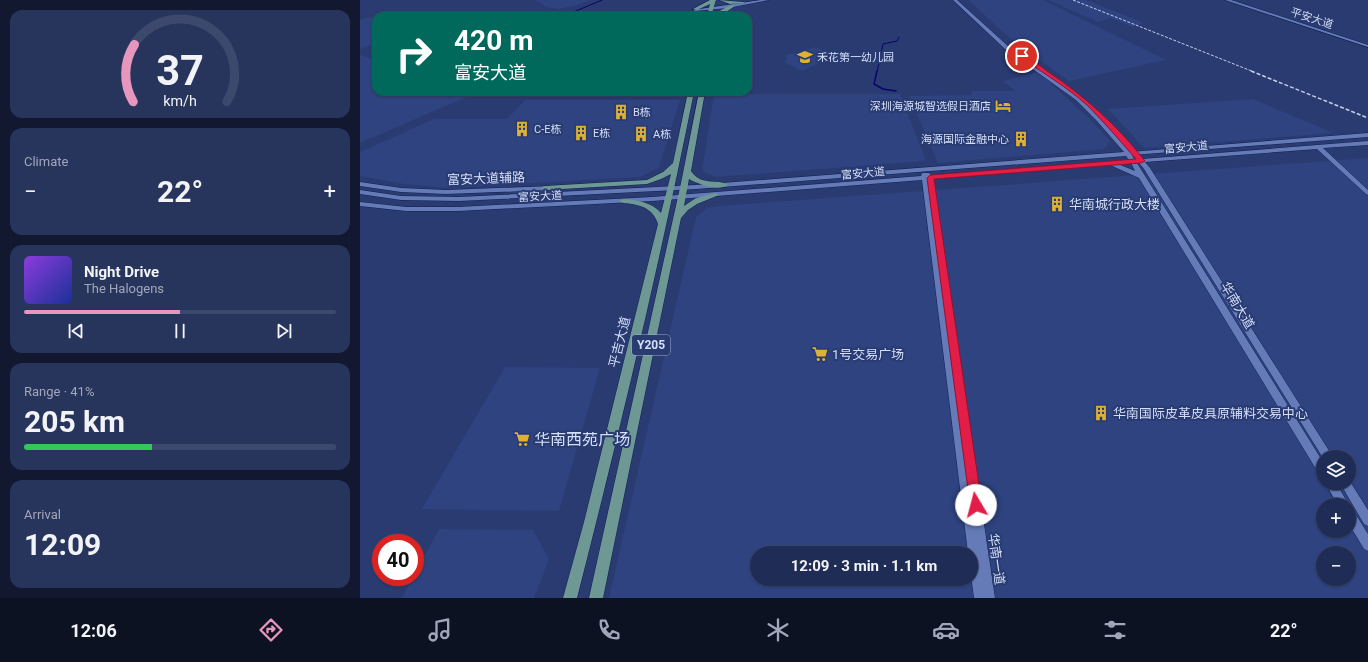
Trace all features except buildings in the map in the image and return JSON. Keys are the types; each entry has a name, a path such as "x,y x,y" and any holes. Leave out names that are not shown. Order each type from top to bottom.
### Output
{"main road":[{"path":"710,12 713,0"},
{"path":"695,9 706,5 713,0"},
{"path":"718,12 721,0 728,3 743,3"},
{"path":"722,12 733,6"},
{"name":"平吉大道","path":"570,598 670,193 691,96"},
{"name":"Y205","path":"596,598 683,193 701,96"},
{"path":"545,188 647,182 668,173 677,162"},
{"path":"687,171 690,176 702,182 724,185"},
{"path":"677,218 692,204 701,199 715,195"},
{"path":"622,201 638,203 650,207 661,216 662,225"}],"street":[{"path":"720,7 760,0"},
{"path":"695,9 733,6 767,0"},
{"path":"955,0 1007,48 1061,86 1084,105 1135,157"},
{"path":"959,0 1011,48 1072,90 1089,104 1135,157"},
{"name":"平安大道","path":"1227,0 1368,46"},
{"name":"平安大道","path":"1236,0 1368,42"},
{"name":"富安大道","path":"360,204 439,210 622,201 670,193 683,193 724,185 898,172 956,176 1098,164 1186,149 1368,135"},
{"name":"富安大道","path":"360,192 401,198 439,199 612,192 715,195 901,180 926,175 952,167 1060,159 1193,157 1368,143"},
{"path":"1321,146 1368,187"},
{"path":"1321,146 1368,193"},
{"path":"1186,149 1193,157"},
{"name":"华南大道","path":"1135,157 1145,179 1316,460"},
{"name":"华南大道","path":"1135,157 1154,179 1324,450"},
{"path":"1154,179 1155,166 1160,161 1170,158"},
{"path":"1060,159 1065,167"},
{"path":"1098,164 1113,165 1127,169 1145,179"},
{"path":"952,167 956,176"},
{"path":"898,172 901,180"},
{"name":"华南一道","path":"926,175 980,598"},
{"name":"华南一道","path":"926,175 989,598"},
{"name":"富安大道辅路","path":"360,184 401,190 435,192 480,192 545,188 612,192"},
{"path":"1349,490 1368,520"},
{"path":"1356,525 1368,545"}],"shaded area":[{"path":"536,0 592,0 558,9 547,7"},
{"path":"968,0 1043,0 1166,60 1069,81 1013,41"},
{"path":"1048,0 1086,0 1144,23 1132,27 1111,18 1098,22"},
{"path":"372,18 372,44 360,49 360,20"},
{"name":"禾花第一幼儿园","path":"816,47 824,51 817,54 828,59 802,71 784,62 787,60 786,55"},
{"path":"360,55 372,59 372,96 469,96 360,143"},
{"path":"1036,73 1046,79 1090,119 1110,141 1104,149 938,163 909,96 972,95 971,91 1015,91 1003,81"},
{"path":"752,94 900,94 926,161 716,177 702,171 714,96 752,96"},
{"path":"1253,99 1333,133 1144,148 1108,109"},
{"path":"525,100 680,100 659,167 641,177 446,188 404,184 360,176 360,152 434,119 507,119"},
{"path":"1368,158 1368,598 609,598 696,217 707,208"},
{"name":"华南西苑广场","path":"505,367 600,368 559,511 422,509"},
{"path":"439,529 533,530 549,559 534,598 402,598 408,586 424,586 424,557"}],"waterway":[{"path":"574,12 602,0"},
{"path":"877,72 883,44 897,41 899,37"},
{"path":"877,71 874,84 883,89 896,91"}],"railway":[{"path":"1073,0 1254,72"},
{"path":"1251,71 1368,118"}],"place":[{"name":"禾花第一幼儿园","path":"805,57"},
{"name":"深圳海源城智选假日酒店","path":"1003,106"},
{"name":"B栋","path":"621,112"},
{"name":"C-E栋","path":"522,129"},
{"name":"E栋","path":"581,133"},
{"name":"A栋","path":"641,134"},
{"name":"海源国际金融中心","path":"1021,139"},
{"name":"华南城行政大楼","path":"1057,204"},
{"name":"1号交易广场","path":"820,354"},
{"name":"华南国际皮革皮具原辅料交易中心","path":"1101,413"},
{"name":"华南西苑广场","path":"522,439"}],"route":[{"path":"976,505 930,178 1141,161 1105,119 1089,104 1072,90 1022,56"}]}
